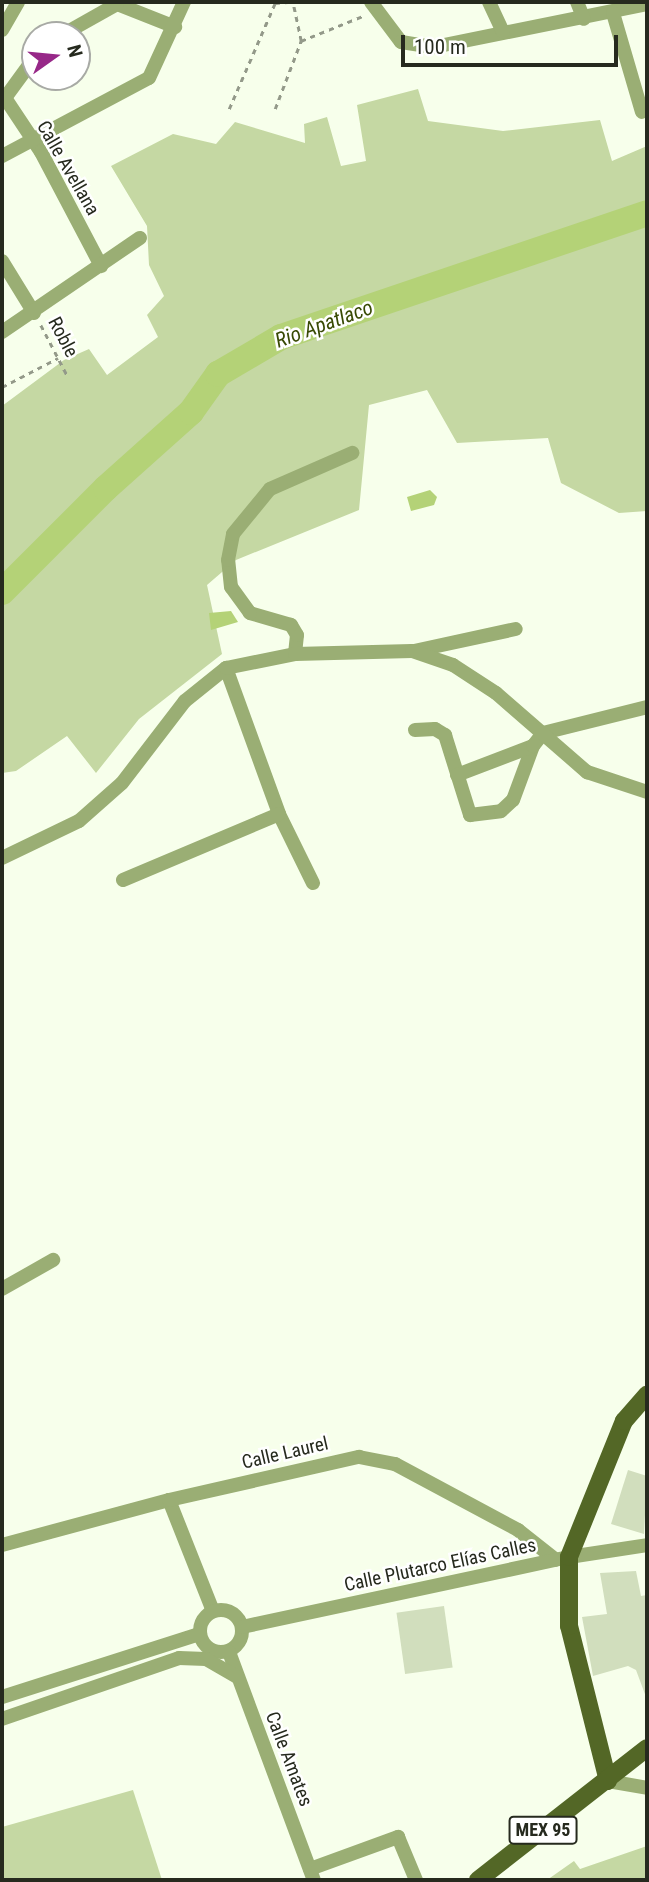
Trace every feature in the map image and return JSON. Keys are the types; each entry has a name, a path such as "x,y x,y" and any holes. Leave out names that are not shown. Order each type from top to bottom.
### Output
{"main road":[{"path":"608,1781 569,1626 563,1559 624,1421 647,1395"},
{"name":"MEX 95","path":"478,1880 647,1748"}],"street":[{"path":"2,30 18,2"},
{"path":"2,156 149,78 175,27 184,2"},
{"path":"489,2 503,32"},
{"path":"577,2 584,19"},
{"path":"85,21 114,3 175,27"},
{"path":"373,7 401,42 435,47 503,32 584,19 647,4"},
{"path":"612,13 642,112"},
{"name":"Calle Avellana","path":"21,76 5,98 101,266"},
{"path":"2,332 34,313 140,238"},
{"path":"2,261 34,313"},
{"path":"295,654 297,635 291,625 250,613 231,587 228,560 233,534 270,489 352,453"},
{"path":"2,858 79,821 122,783 185,701 226,668 295,654 412,651 516,629"},
{"path":"412,651 453,665 496,693 587,772 647,792"},
{"path":"226,668 279,814 313,883"},
{"path":"415,730 435,729 445,735 470,815 500,811 513,800 526,776 533,746 543,733 647,707"},
{"path":"457,775 533,746"},
{"path":"123,880 279,814"},
{"path":"2,1289 53,1260"},
{"name":"Calle Laurel","path":"2,1545 169,1500 359,1457 395,1464 518,1531 563,1559"},
{"path":"169,1500 213,1611"},
{"name":"Calle Plutarco Elías Calles","path":"243,1627 563,1559 647,1545"},
{"path":"213,1611 236,1616 243,1627 242,1637 229,1651 210,1650 200,1634 202,1620 213,1611"},
{"path":"2,1698 200,1634"},
{"name":"Calle Amates","path":"229,1651 312,1875"},
{"path":"2,1719 179,1658 206,1659 237,1677"},
{"path":"608,1781 647,1788"},
{"path":"312,1875 398,1837 416,1880"}],"path":[{"path":"229,109 275,3 290,2 301,41 275,109"},
{"path":"301,41 373,7"},
{"name":"Roble","path":"34,313 67,375"},
{"path":"2,387 58,358"}],"shaded area":[{"path":"418,89 428,121 503,131 600,120 612,161 647,146 647,511 619,513 561,483 548,438 457,443 427,390 369,405 359,510 236,560 207,585 222,654 139,719 96,773 67,736 16,771 2,773 2,406 64,360 89,349 107,375 158,337 147,315 164,296 149,265 147,226 111,166 173,134 216,144 235,122 305,143 304,124 327,117 341,166 366,161 357,105"},
{"path":"430,490 437,497 434,505 411,511 407,497"},
{"path":"231,611 238,622 211,630 209,613"},
{"path":"133,1790 162,1880 2,1880 2,1827"},
{"path":"647,1846 647,1880 547,1880 574,1861 580,1869"}],"building":[{"path":"628,1470 647,1476 644,1534 611,1524"},
{"path":"636,1571 641,1596 647,1595 646,1697 636,1670 628,1666 593,1676 582,1617 607,1614 600,1573"},
{"path":"444,1606 453,1667 405,1674 396,1613"}],"waterway":[{"name":"Rio Apatlaco","path":"2,592 106,488 191,412 218,374 281,337 647,213"}]}
